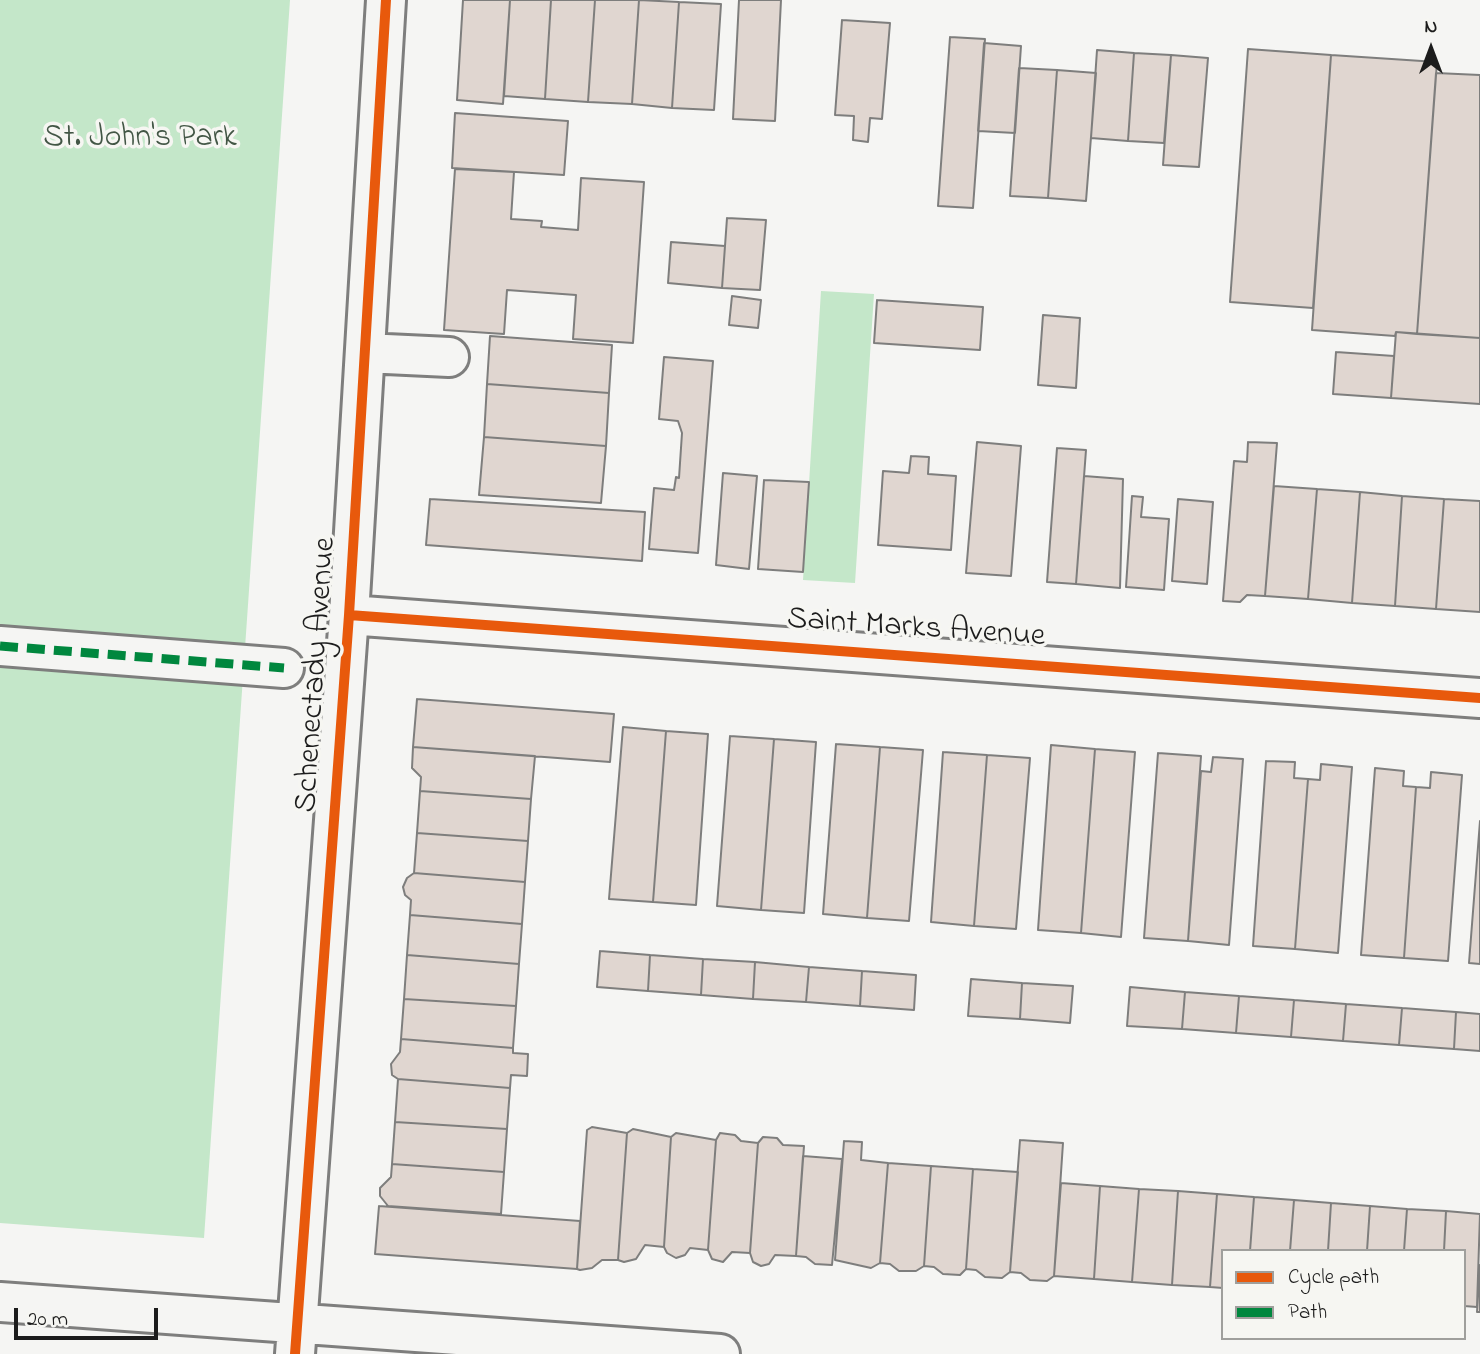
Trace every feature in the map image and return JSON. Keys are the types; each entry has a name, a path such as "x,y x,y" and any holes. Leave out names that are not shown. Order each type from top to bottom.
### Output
{"street":[{"name":"Schenectady Avenue","path":"296,1339 349,615 386,0"},
{"path":"365,353 449,358"},
{"name":"Saint Marks Avenue","path":"349,615 1480,698"},
{"path":"0,646 284,668"},
{"path":"0,1302 296,1339 720,1354"}],"green space":[{"name":"St. John's Park","path":"0,0 290,0 204,1238 0,1223"},
{"path":"821,291 874,294 855,583 803,580"}],"building":[{"path":"463,0 510,0 503,104 457,100"},
{"path":"510,0 551,0 545,99 504,96"},
{"path":"551,0 595,0 588,102 545,99"},
{"path":"595,0 639,0 632,104 588,102"},
{"path":"639,0 679,2 672,108 632,104"},
{"path":"739,0 781,0 775,121 733,119"},
{"path":"679,2 721,4 714,110 672,108"},
{"path":"842,20 890,23 882,119 870,118 868,142 853,140 854,116 835,115"},
{"path":"950,37 985,39 973,208 938,206"},
{"path":"984,43 1021,46 1015,133 978,131"},
{"path":"1248,49 1331,55 1313,308 1230,302"},
{"path":"1097,50 1134,53 1128,141 1091,138"},
{"path":"1134,53 1171,55 1164,143 1128,141"},
{"path":"1171,55 1208,58 1199,167 1163,165"},
{"path":"1331,55 1437,62 1417,334 1396,332 1395,336 1312,330"},
{"path":"1019,68 1057,70 1048,198 1010,196"},
{"path":"1057,70 1096,73 1086,201 1048,198"},
{"path":"1436,73 1480,75 1480,338 1417,334"},
{"path":"455,113 568,121 564,175 452,168"},
{"path":"455,169 514,172 511,219 542,221 541,227 578,230 581,178 644,182 633,343 573,339 576,295 507,290 504,334 444,330"},
{"path":"727,218 766,220 760,290 722,288"},
{"path":"671,242 725,246 722,288 668,283"},
{"path":"732,296 761,300 758,328 729,325"},
{"path":"877,300 983,307 980,350 874,343"},
{"path":"1043,315 1080,318 1076,388 1038,385"},
{"path":"1396,332 1480,338 1480,404 1391,398"},
{"path":"490,336 612,345 609,393 487,384"},
{"path":"1336,352 1394,356 1391,398 1333,394"},
{"path":"664,357 713,361 698,553 649,549 654,488 674,490 676,477 679,478 682,433 678,421 659,419"},
{"path":"487,384 609,393 606,446 484,437"},
{"path":"484,437 606,446 601,503 479,495"},
{"path":"977,442 1021,446 1011,576 966,573"},
{"path":"1248,442 1277,443 1265,596 1247,595 1240,602 1223,601 1234,461 1247,462"},
{"path":"1057,448 1086,450 1076,584 1047,582"},
{"path":"911,456 929,457 928,474 956,476 951,550 878,545 883,471 909,473"},
{"path":"723,473 757,476 749,569 716,565"},
{"path":"1084,476 1123,479 1120,588 1076,584"},
{"path":"764,480 809,482 803,572 758,569"},
{"path":"1274,486 1317,489 1308,599 1265,596"},
{"path":"1317,489 1360,492 1352,603 1308,599"},
{"path":"1360,492 1402,496 1395,606 1352,603"},
{"path":"1132,496 1143,497 1141,517 1169,519 1164,590 1126,587"},
{"path":"1402,496 1444,499 1436,609 1395,606"},
{"path":"430,499 645,512 642,561 426,545"},
{"path":"1178,499 1213,502 1207,584 1172,581"},
{"path":"1444,499 1480,501 1480,612 1436,609"},
{"path":"417,699 614,714 610,762 413,747"},
{"path":"623,727 666,731 653,902 609,899"},
{"path":"666,731 708,734 696,905 653,902"},
{"path":"730,736 774,739 761,910 717,906"},
{"path":"774,739 816,742 804,913 761,910"},
{"path":"836,744 880,747 867,918 823,914"},
{"path":"1051,745 1095,749 1081,933 1038,930"},
{"path":"413,747 535,756 531,799 420,791 421,777 412,768"},
{"path":"880,747 923,750 909,921 867,918"},
{"path":"1095,749 1135,752 1121,937 1081,933"},
{"path":"943,752 987,755 974,926 931,922"},
{"path":"1158,753 1201,756 1188,941 1144,938"},
{"path":"987,755 1030,758 1016,929 974,926"},
{"path":"1213,757 1243,759 1229,945 1188,941 1201,771 1211,772"},
{"path":"1266,761 1295,762 1294,778 1308,779 1295,949 1253,946"},
{"path":"1321,764 1352,767 1338,953 1295,949 1308,779 1320,780"},
{"path":"1375,768 1404,771 1403,786 1416,787 1404,958 1361,955"},
{"path":"1431,772 1462,775 1448,961 1404,958 1416,787 1430,788"},
{"path":"420,791 531,799 528,841 417,833"},
{"path":"1480,821 1480,964 1469,963"},
{"path":"417,833 528,841 525,882 414,873"},
{"path":"414,873 525,882 522,924 410,915 411,900 405,895 403,887 407,878"},
{"path":"410,915 522,924 519,964 407,955"},
{"path":"600,951 650,955 648,991 597,987"},
{"path":"407,955 519,964 516,1006 404,999"},
{"path":"650,955 703,959 701,995 648,991"},
{"path":"703,959 755,962 753,999 701,995"},
{"path":"755,962 809,967 806,1002 753,999"},
{"path":"809,967 862,971 860,1006 806,1002"},
{"path":"862,971 916,975 914,1010 860,1006"},
{"path":"971,979 1022,983 1020,1019 968,1016"},
{"path":"1022,983 1073,986 1070,1023 1020,1019"},
{"path":"1130,987 1185,992 1182,1029 1127,1026"},
{"path":"1185,992 1239,996 1236,1033 1182,1029"},
{"path":"1239,996 1294,1000 1291,1037 1236,1033"},
{"path":"404,999 516,1006 513,1048 401,1039"},
{"path":"1294,1000 1346,1004 1343,1041 1291,1037"},
{"path":"1346,1004 1402,1008 1399,1045 1343,1041"},
{"path":"1402,1008 1456,1012 1454,1049 1399,1045"},
{"path":"1456,1012 1480,1014 1480,1051 1454,1049"},
{"path":"401,1039 513,1048 513,1053 528,1054 527,1076 511,1075 510,1088 398,1079 392,1075 391,1064 400,1052"},
{"path":"398,1079 510,1088 507,1129 395,1122"},
{"path":"395,1122 507,1129 504,1172 392,1164"},
{"path":"592,1127 627,1133 618,1260 602,1260 592,1268 580,1270 577,1269 587,1130"},
{"path":"633,1129 671,1137 664,1247 645,1245 636,1259 624,1262 618,1260 627,1133"},
{"path":"676,1133 716,1140 708,1250 690,1248 685,1255 676,1258 667,1253 664,1247 671,1137"},
{"path":"720,1133 735,1135 741,1141 758,1143 750,1253 732,1252 723,1262 712,1259 708,1250 716,1140"},
{"path":"763,1137 777,1138 783,1145 804,1146 796,1256 775,1255 769,1264 761,1266 753,1262 750,1253 758,1143"},
{"path":"1020,1140 1063,1143 1054,1276 1047,1281 1030,1280 1021,1273 1010,1272"},
{"path":"844,1141 862,1142 861,1160 888,1163 880,1263 871,1268 835,1260"},
{"path":"803,1156 842,1159 832,1265 815,1264 806,1257 796,1256"},
{"path":"888,1163 931,1166 924,1266 916,1271 899,1271 890,1264 880,1263"},
{"path":"392,1164 504,1172 501,1214 388,1206 380,1196 380,1188 391,1177"},
{"path":"931,1166 973,1169 966,1269 960,1275 943,1274 934,1267 924,1266"},
{"path":"973,1169 1018,1172 1010,1272 1002,1278 985,1277 976,1270 966,1269"},
{"path":"1061,1183 1100,1186 1094,1279 1054,1276"},
{"path":"1100,1186 1139,1189 1132,1282 1094,1279"},
{"path":"1139,1189 1178,1191 1172,1285 1132,1282"},
{"path":"1178,1191 1217,1194 1210,1287 1172,1285"},
{"path":"1217,1194 1254,1197 1250,1249 1221,1249 1221,1288 1210,1287"},
{"path":"1254,1197 1294,1200 1290,1249 1250,1249"},
{"path":"1294,1200 1331,1203 1328,1249 1290,1249"},
{"path":"1331,1203 1370,1206 1367,1249 1328,1249"},
{"path":"379,1206 580,1221 577,1269 375,1254"},
{"path":"1370,1206 1407,1209 1404,1249 1367,1249"},
{"path":"1407,1209 1446,1211 1444,1249 1404,1249"},
{"path":"1446,1211 1480,1214 1477,1307 1466,1306 1466,1249 1444,1249"},
{"path":"1480,1265 1480,1312 1477,1312"}],"marked path":[{"path":"0,646 284,668"}],"cycle path":[{"path":"295,1354 349,615 386,0"},
{"path":"349,615 1480,698"}]}
